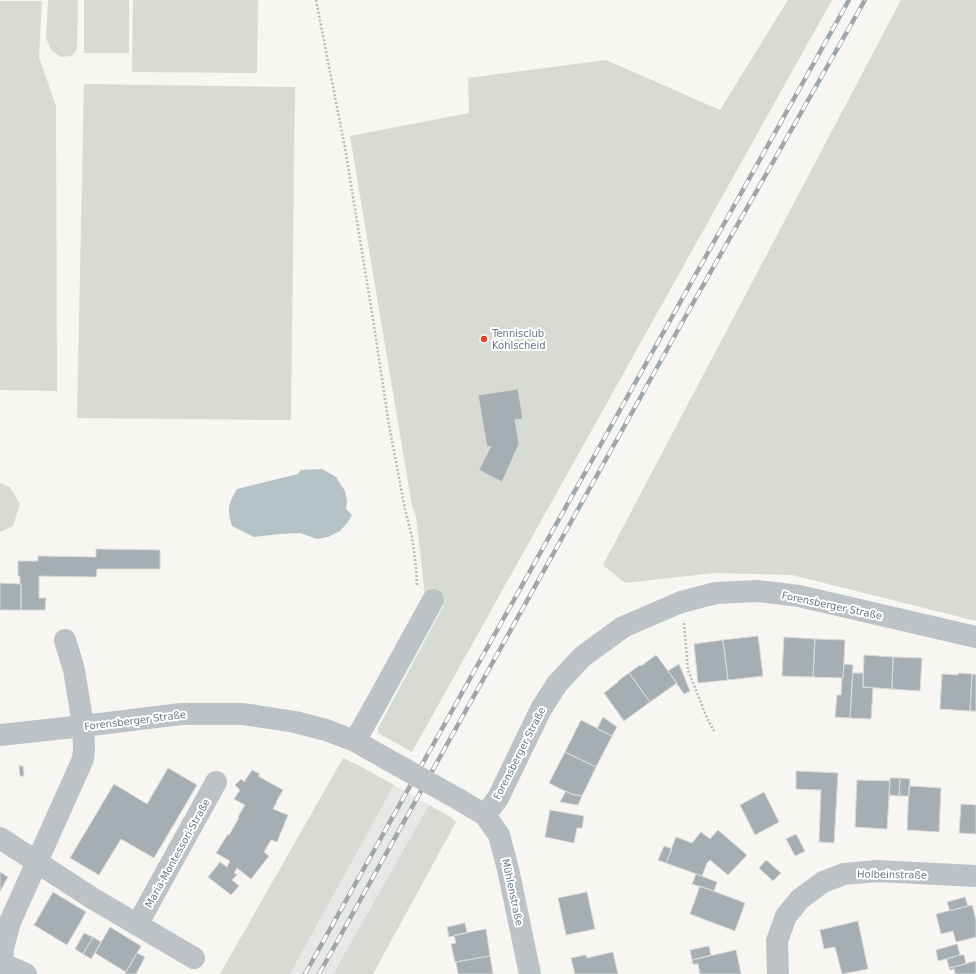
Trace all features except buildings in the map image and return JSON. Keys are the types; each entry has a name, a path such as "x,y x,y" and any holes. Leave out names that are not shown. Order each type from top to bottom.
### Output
{"street":[{"name":"Forensberger Straße","path":"0,735 181,714 243,714 295,722 326,730 362,745 485,815 498,798 540,709 557,684 582,657 623,627 681,602 716,593 758,590 799,596 976,637"},
{"path":"362,745 377,702 425,595"},
{"path":"26,974 1,971 3,948 10,922 83,759 83,726 74,670 65,640"},
{"name":"Maria-Montessori-Straße","path":"137,925 216,782"},
{"name":"Mühlenstraße","path":"485,815 499,835 508,869 530,974"},
{"path":"0,838 92,898 194,958"},
{"name":"Holbeinstraße","path":"778,974 777,942 786,916 800,899 823,882 844,874 877,872 976,876"}],"path":[{"path":"316,0 345,148 389,425 405,509 412,537 416,567 425,595"},
{"path":"681,602 688,670 706,718 714,731"}],"shaded area":[{"path":"48,0 78,0 77,49 72,56 61,57 51,50 46,38"},
{"path":"84,0 129,0 129,53 84,53"},
{"path":"133,0 258,0 257,73 132,72"},
{"path":"788,0 832,0 412,752 378,733 378,728 444,605 425,596 416,516 412,506 350,136 469,113 468,78 606,60 720,110"},
{"path":"901,0 976,0 976,621 792,575 714,573 625,583 603,565"},
{"path":"0,1 42,1 39,57 56,106 57,391 0,390"},
{"path":"84,84 295,87 291,420 77,418"},
{"path":"322,469 336,477 345,491 347,501 346,509 352,515 340,531 328,537 317,539 300,533 254,537 232,526 229,515 229,507 237,489 298,474 301,470"},
{"path":"0,483 10,487 20,504 13,526 0,532"},
{"path":"343,758 394,785 290,974 220,974"},
{"path":"394,785 429,805 333,974 290,974"},
{"path":"429,805 449,816 456,822 373,974 333,974"}],"railway":[{"path":"305,974 849,0"},
{"path":"319,974 693,303 865,0"}],"place":[{"name":"Tennisclub Kohlscheid","path":"484,339"}]}
